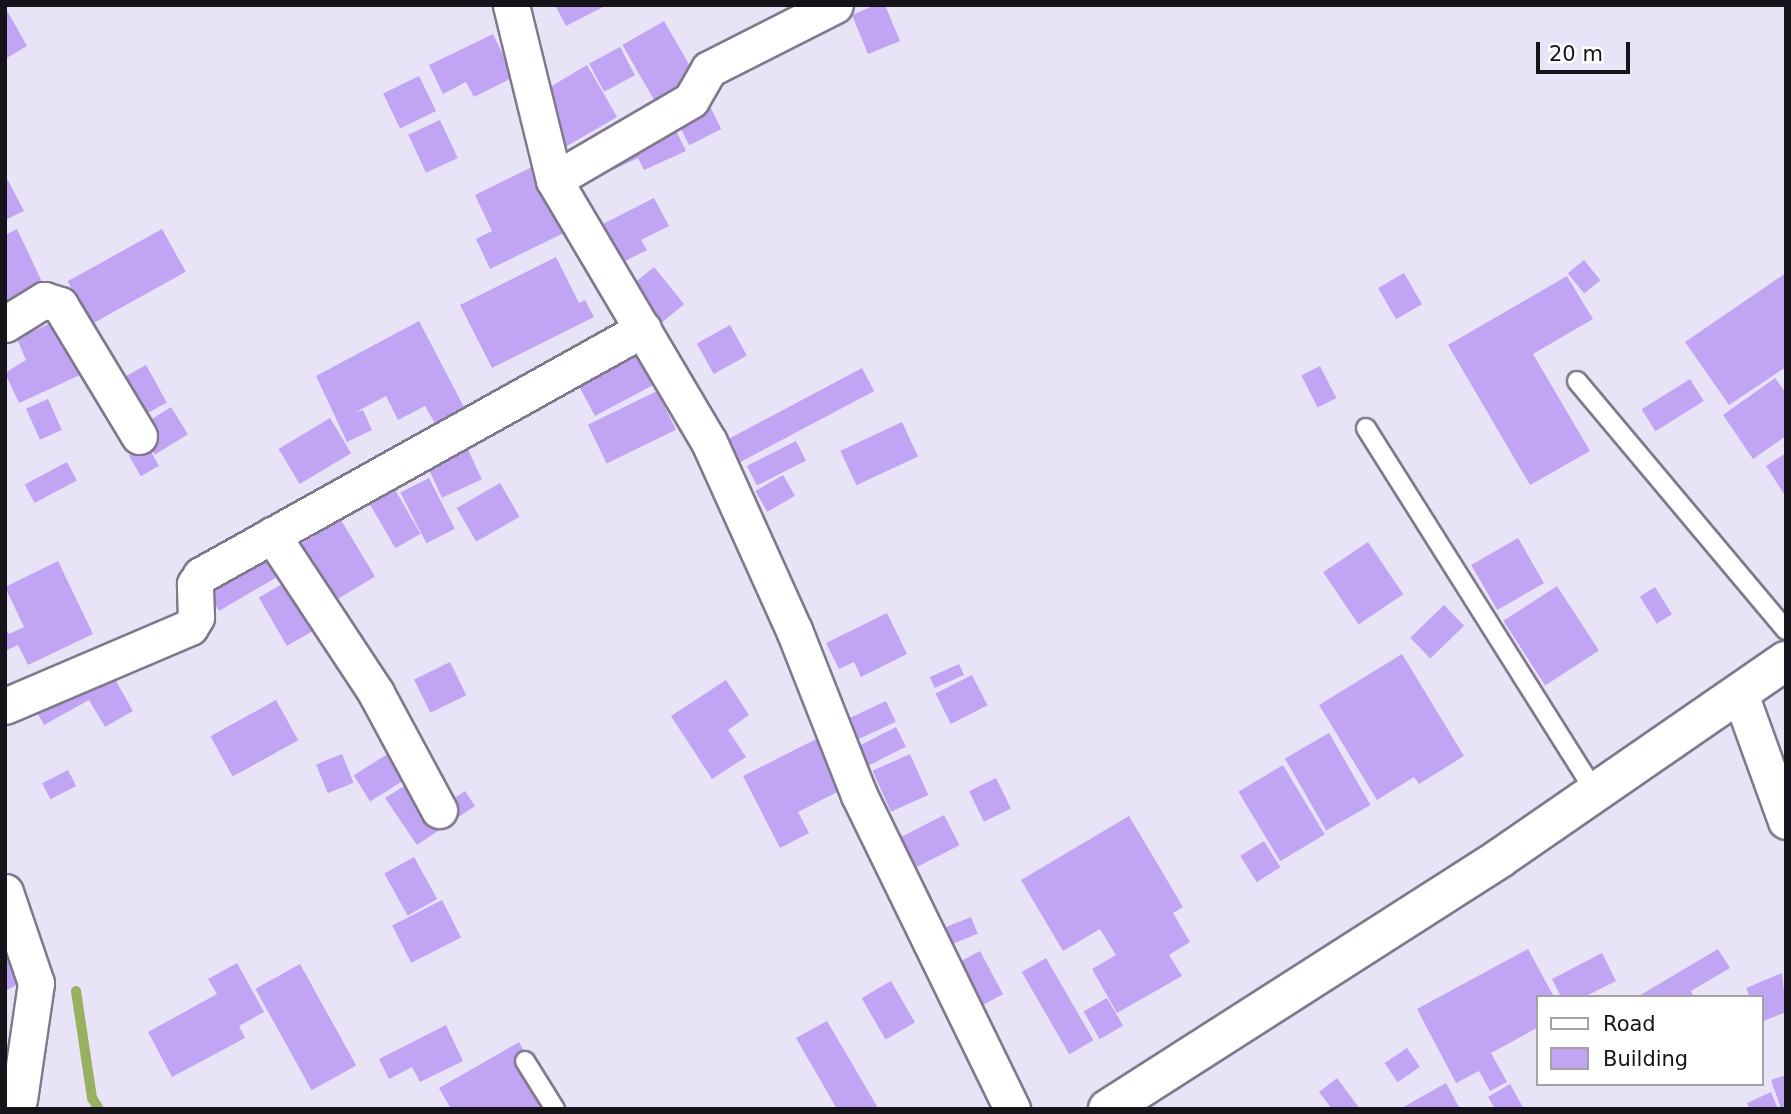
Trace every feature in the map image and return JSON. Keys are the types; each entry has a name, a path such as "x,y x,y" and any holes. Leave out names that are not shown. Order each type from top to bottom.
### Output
{"main road":[{"path":"1108,1109 1596,793 1786,661"}],"street":[{"path":"511,5 554,180 709,442 745,517 859,795 1012,1109"},
{"path":"554,180 691,100 709,69 835,5"},
{"path":"5,324 44,300 60,305 139,436"},
{"path":"5,706 190,626 196,617 197,578 643,329"},
{"path":"272,535 370,682 439,810"},
{"path":"1740,694 1786,821"},
{"path":"5,892 36,983 21,1104"}],"lane":[{"path":"1577,381 1786,630"},
{"path":"1366,428 1596,793"},
{"path":"525,1061 555,1109"}],"building":[{"path":"555,5 607,5 566,26"},
{"path":"875,5 885,5 900,41 868,54 852,15"},
{"path":"5,7 27,46 5,59"},
{"path":"664,21 696,76 654,100 622,45"},
{"path":"493,34 514,77 474,97 466,82 443,94 429,65"},
{"path":"620,47 635,75 604,92 589,63"},
{"path":"587,65 617,117 560,150 540,93"},
{"path":"419,76 436,111 400,129 383,94"},
{"path":"700,87 721,129 689,145 668,103"},
{"path":"666,110 686,151 644,170 638,158 594,179 581,152"},
{"path":"440,120 458,158 426,173 408,135"},
{"path":"540,163 570,230 490,269 476,239 492,231 475,195"},
{"path":"5,175 24,211 5,220"},
{"path":"654,198 669,226 641,240 647,250 619,264 599,226"},
{"path":"17,229 44,286 5,304 5,235"},
{"path":"162,229 186,272 91,324 68,281"},
{"path":"556,257 579,303 585,300 594,317 492,368 460,305"},
{"path":"1584,260 1600,280 1584,293 1568,273"},
{"path":"654,267 684,304 659,324 629,287"},
{"path":"1404,273 1422,304 1396,319 1378,288"},
{"path":"1786,273 1786,367 1729,405 1685,342"},
{"path":"1567,276 1593,319 1533,354 1590,451 1530,485 1448,345"},
{"path":"65,316 91,370 19,403 5,373 26,360 17,339"},
{"path":"419,321 466,411 437,427 425,406 398,420 386,396 356,412 363,410 372,430 347,442 316,376"},
{"path":"730,325 747,356 714,374 697,343"},
{"path":"633,347 653,385 595,416 575,378"},
{"path":"146,365 167,403 139,418 118,381"},
{"path":"1320,366 1336,398 1318,408 1301,376"},
{"path":"862,368 874,391 736,465 723,442"},
{"path":"1775,378 1786,393 1786,436 1753,459 1723,415"},
{"path":"1690,379 1704,401 1655,431 1642,409"},
{"path":"657,391 676,430 607,463 588,425"},
{"path":"48,399 62,430 40,440 26,409"},
{"path":"171,407 188,434 155,455 138,428"},
{"path":"330,418 351,453 300,484 279,449"},
{"path":"902,422 918,456 856,485 840,451"},
{"path":"796,441 806,461 757,486 747,466"},
{"path":"465,443 482,479 442,498 425,462"},
{"path":"147,445 159,466 141,476 129,456"},
{"path":"1786,453 1786,497 1766,466"},
{"path":"67,462 77,481 34,503 25,485"},
{"path":"783,475 795,496 767,512 755,491"},
{"path":"429,478 455,529 426,543 400,493"},
{"path":"390,481 420,534 395,548 365,496"},
{"path":"500,483 520,517 476,542 457,508"},
{"path":"341,520 375,577 328,605 294,548"},
{"path":"1518,538 1544,583 1497,610 1471,565"},
{"path":"260,541 294,567 219,611 200,577"},
{"path":"1368,542 1403,594 1358,624 1323,572"},
{"path":"58,561 93,634 28,665 18,645 5,651 5,628 9,634 24,627 5,587"},
{"path":"303,572 331,620 287,646 259,598"},
{"path":"1557,586 1599,651 1545,685 1503,621"},
{"path":"1655,587 1672,614 1657,624 1640,597"},
{"path":"1444,605 1464,626 1430,659 1410,638"},
{"path":"887,613 907,654 861,677 854,662 839,669 826,643"},
{"path":"99,651 133,711 105,727 89,700 44,725 26,693"},
{"path":"1402,654 1464,756 1419,784 1414,777 1377,800 1319,705"},
{"path":"450,662 466,695 430,713 414,680"},
{"path":"959,664 964,675 935,688 930,677"},
{"path":"972,675 987,705 951,724 935,694"},
{"path":"726,680 749,715 728,730 746,757 712,779 671,716"},
{"path":"276,700 298,740 233,777 210,736"},
{"path":"886,701 896,722 854,741 844,720"},
{"path":"896,727 906,747 868,766 858,747"},
{"path":"1329,733 1370,805 1326,830 1285,758"},
{"path":"822,736 847,787 798,812 809,833 780,848 743,776"},
{"path":"402,745 418,771 370,801 354,775"},
{"path":"342,754 354,783 328,793 316,764"},
{"path":"910,754 928,795 891,812 873,771"},
{"path":"1283,765 1325,834 1280,861 1238,792"},
{"path":"68,770 76,786 50,799 42,783"},
{"path":"417,778 438,809 465,791 475,806 417,845 385,798"},
{"path":"996,778 1011,809 984,822 969,791"},
{"path":"944,815 959,845 914,868 899,838"},
{"path":"1129,816 1183,907 1173,913 1190,942 1169,955 1182,976 1117,1013 1092,969 1116,955 1100,929 1063,951 1021,880"},
{"path":"1264,841 1280,867 1257,882 1240,856"},
{"path":"414,857 437,899 408,915 384,873"},
{"path":"442,900 461,937 411,963 392,925"},
{"path":"971,917 978,934 949,945 942,929"},
{"path":"5,929 21,959 11,964 21,983 5,991"},
{"path":"1528,949 1553,995 1536,995 1536,1029 1491,1053 1507,1082 1490,1091 1479,1071 1456,1083 1417,1009"},
{"path":"1718,949 1730,968 1691,991 1693,995 1640,995"},
{"path":"980,951 1003,994 969,1013 946,969"},
{"path":"1602,953 1616,981 1588,995 1560,995 1552,979"},
{"path":"1046,958 1094,1040 1069,1054 1022,972"},
{"path":"237,963 264,1012 239,1026 245,1038 172,1077 148,1032 217,994 208,979"},
{"path":"300,964 356,1065 312,1090 255,989"},
{"path":"1782,973 1786,1012 1763,1021 1763,995 1749,995 1746,988"},
{"path":"891,981 915,1023 886,1040 862,998"},
{"path":"1107,998 1123,1026 1100,1039 1084,1012"},
{"path":"827,1021 878,1108 837,1109 796,1038"},
{"path":"446,1025 463,1061 420,1082 412,1067 389,1079 379,1059"},
{"path":"519,1042 556,1109 451,1109 439,1088"},
{"path":"1407,1048 1420,1067 1397,1082 1385,1063"},
{"path":"1786,1075 1786,1109 1781,1109 1771,1080"},
{"path":"1337,1078 1360,1109 1332,1109 1319,1092"},
{"path":"1446,1083 1460,1109 1400,1109"},
{"path":"1510,1084 1524,1109 1495,1109 1488,1097"},
{"path":"1771,1092 1778,1109 1750,1109 1747,1103"}],"waterway":[{"path":"76,991 92,1098 99,1109"}]}
